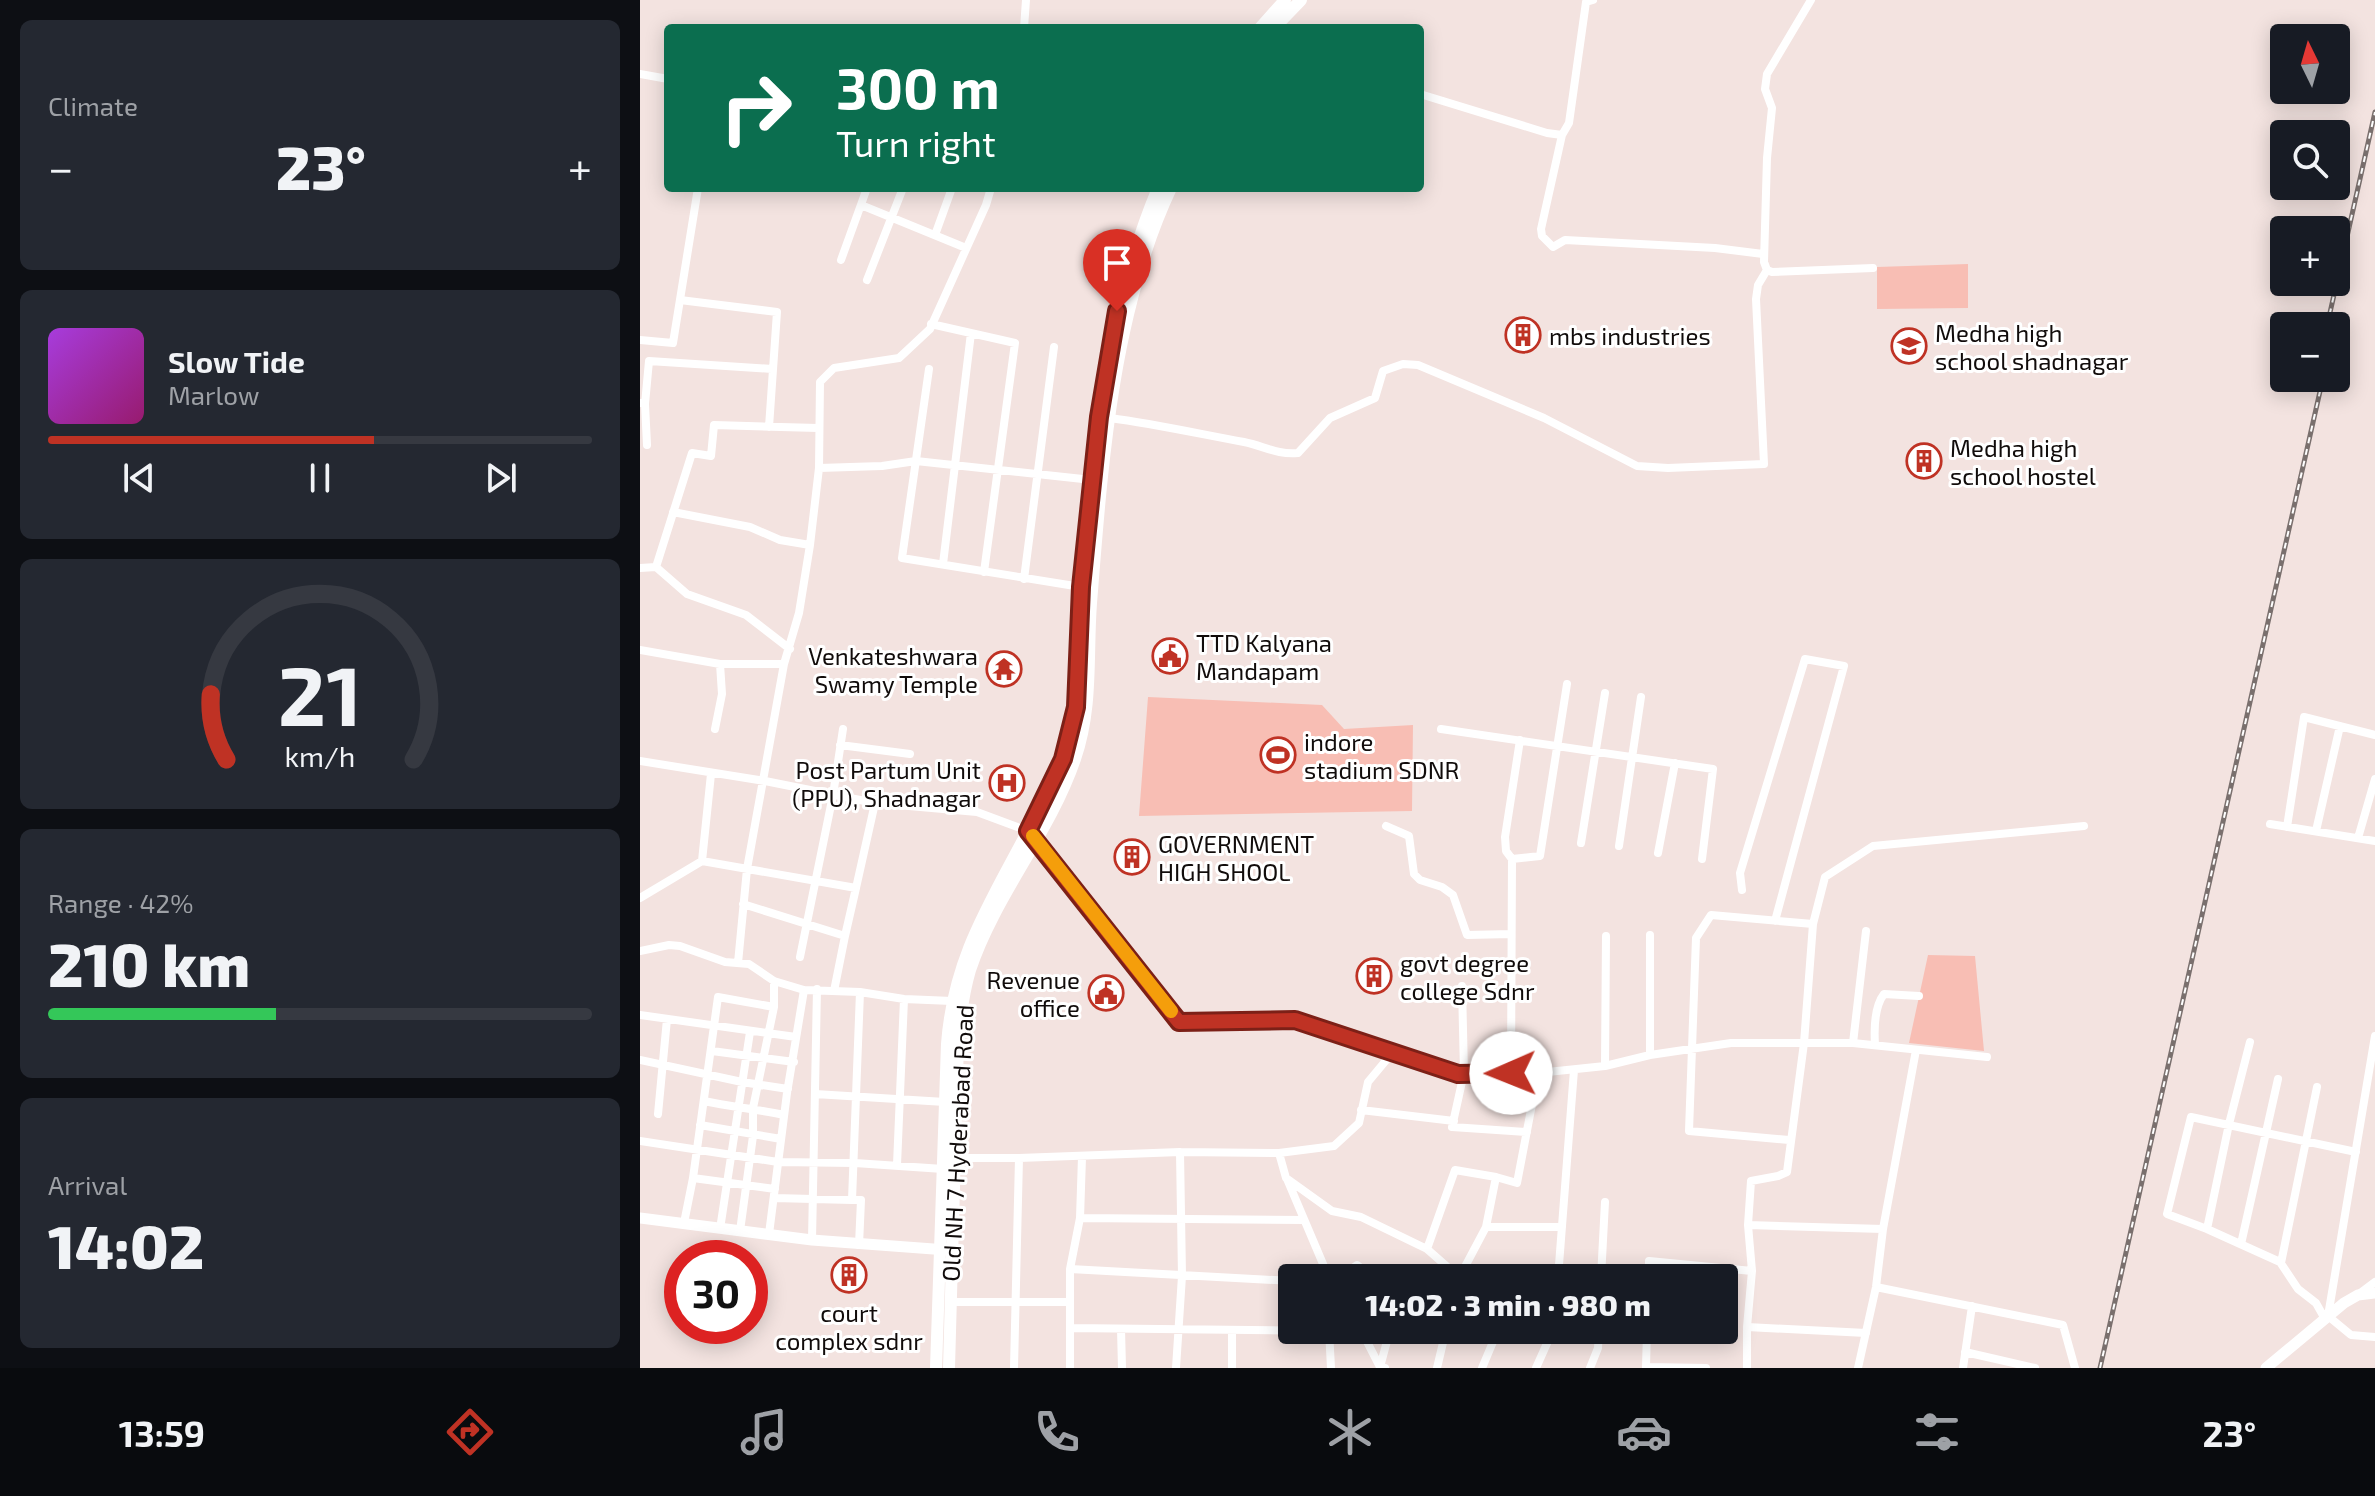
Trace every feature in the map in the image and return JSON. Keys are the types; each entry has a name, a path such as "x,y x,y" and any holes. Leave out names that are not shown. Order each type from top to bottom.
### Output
{"main road":[{"path":"1264,24 1285,0"},
{"path":"1278,24 1301,0"},
{"name":"Old NH 7 Hyderabad Road","path":"949,1368 950,1302 943,1169 947,1044 952,1001 966,951 1065,786 1087,715 1092,593 1110,418 1132,298 1163,192"},
{"name":"Old NH 7 Hyderabad Road","path":"936,1368 955,1158 958,1042 964,996 983,941 1033,835 1071,734 1076,707 1081,587 1106,370 1122,292 1163,192"},
{"path":"640,1218 859,1245 946,1250"},
{"path":"2266,1368 2358,1295 2375,1293"}],"street":[{"path":"1024,24 1026,0"},
{"path":"1593,0 1586,2 1569,123 1562,135 1542,236 1553,247 1565,240 1715,248 1763,254"},
{"path":"1110,418 1249,443 1281,454 1298,453 1330,418 1375,398 1383,371 1403,364 1418,365 1533,413 1637,466 1668,468 1764,464 1756,299 1758,285 1767,270 1763,254 1772,108 1764,83 1811,0"},
{"path":"640,74 664,78"},
{"path":"1424,95 1562,135"},
{"path":"640,340 673,343 697,192"},
{"path":"841,260 866,192"},
{"path":"867,280 901,192"},
{"path":"935,235 951,192"},
{"path":"738,963 747,869 784,664 799,613 810,545 819,468 820,382 834,368 899,358 931,324 990,192"},
{"path":"861,205 966,248"},
{"path":"1767,270 1873,268"},
{"path":"680,300 777,312 769,427"},
{"path":"931,324 1015,343 984,572"},
{"path":"943,564 971,333"},
{"path":"1024,579 1054,347"},
{"path":"647,445 642,404 649,361 772,369"},
{"path":"929,369 902,558 1081,587"},
{"path":"656,567 692,453 711,456 714,425 818,428"},
{"path":"819,468 882,466 916,461 1092,480"},
{"path":"673,512 750,527 780,540 810,545"},
{"path":"640,568 656,567 687,594 746,615 790,649"},
{"path":"640,650 720,664 784,664"},
{"path":"1742,890 1742,865 1805,659 1844,666 1775,921"},
{"path":"715,729 722,694 720,664"},
{"path":"1512,859 1540,856 1567,684"},
{"path":"1581,843 1605,693"},
{"path":"1619,846 1641,697"},
{"path":"2287,827 2304,717 2375,735"},
{"path":"2316,831 2340,726"},
{"path":"800,957 833,795 843,729"},
{"path":"1441,729 1713,769 1702,859"},
{"path":"1511,1073 1512,859 1506,851 1505,837 1520,740"},
{"path":"840,745 910,754"},
{"path":"640,761 875,803 977,812 1033,835 1179,1022 1295,1020 1464,1073 1574,1070 1731,1043 1853,1043 1987,1057"},
{"path":"1658,853 1675,763"},
{"path":"702,861 711,774"},
{"path":"2358,838 2375,779"},
{"path":"834,991 875,803"},
{"path":"2270,824 2375,841"},
{"path":"1386,826 1409,836 1414,874 1420,880 1442,887 1453,895 1467,935 1511,934"},
{"path":"1747,1368 1752,1271 1748,1225 1751,1181 1787,1172 1790,1160 1789,1140 1804,1043 1813,924 1825,877 1873,846 2084,826"},
{"path":"640,898 702,861 856,888"},
{"path":"743,904 845,936"},
{"path":"1789,1140 1689,1131 1696,938 1711,915 1813,924"},
{"path":"1853,1043 1866,931"},
{"path":"1650,935 1650,1055"},
{"path":"1605,1066 1606,936"},
{"path":"640,951 669,945 725,962 749,964 774,981 804,990 952,1001"},
{"path":"740,1231 753,1136 753,1108 774,1007 774,981"},
{"path":"1462,986 1464,1073 1452,1127 1527,1132"},
{"path":"812,1240 817,989"},
{"path":"769,1234 804,990"},
{"path":"852,1200 860,992"},
{"path":"1875,1045 1881,997 1884,994 1919,996"},
{"path":"684,1223 718,997 774,1007"},
{"path":"897,1165 904,999"},
{"path":"640,1015 796,1037"},
{"path":"658,1114 667,1019"},
{"path":"720,1229 750,1032"},
{"path":"2327,1317 2375,1036"},
{"path":"2207,1229 2250,1042"},
{"path":"1858,1368 1876,1287 1883,1229 1916,1050"},
{"path":"712,1051 794,1062"},
{"path":"955,1158 1180,1152 1279,1153 1334,1146 1359,1123 1368,1082 1393,1052"},
{"path":"640,1060 708,1076 788,1089"},
{"path":"1559,1264 1574,1070"},
{"path":"1427,1249 1455,1170 1517,1183 1538,1073"},
{"path":"2241,1244 2278,1079"},
{"path":"2281,1263 2317,1087"},
{"path":"815,1094 945,1102"},
{"path":"704,1101 784,1115"},
{"path":"1361,1110 1454,1121"},
{"path":"2356,1152 2191,1117 2167,1214 2281,1263 2298,1289 2316,1303 2327,1317 2351,1335 2375,1337"},
{"path":"700,1125 781,1139"},
{"path":"640,1141 778,1162 943,1169"},
{"path":"1176,1368 1182,1276 1180,1152"},
{"path":"1279,1153 1286,1178 1323,1264"},
{"path":"1070,1368 1070,1269 1080,1218 1082,1157"},
{"path":"1014,1368 1019,1158"},
{"path":"1467,1264 1486,1227 1496,1177"},
{"path":"693,1178 746,1185 774,1194 861,1200 859,1245"},
{"path":"1286,1178 1332,1211 1361,1217 1427,1249 1444,1264"},
{"path":"1602,1264 1605,1202"},
{"path":"1080,1218 1304,1220"},
{"path":"1748,1225 1883,1229"},
{"path":"1486,1227 1562,1227"},
{"path":"1649,1264 1649,1261 1680,1264"},
{"path":"1070,1269 1278,1280"},
{"path":"1738,1270 1752,1271"},
{"path":"2358,1295 2375,1282"},
{"path":"1876,1287 2063,1325 2075,1368"},
{"path":"950,1302 1069,1302"},
{"path":"1963,1368 1972,1306"},
{"path":"1747,1327 1866,1333"},
{"path":"1070,1328 1278,1330"},
{"path":"1121,1329 1122,1368"},
{"path":"1232,1330 1232,1368"},
{"path":"1330,1344 1331,1368"},
{"path":"1369,1344 1383,1367"},
{"path":"1383,1367 1387,1344"},
{"path":"1437,1368 1443,1344"},
{"path":"1482,1368 1492,1344"},
{"path":"1536,1368 1547,1344"},
{"path":"1590,1368 1598,1344"},
{"path":"1647,1344 1646,1367 1706,1368"},
{"path":"1965,1352 2035,1368"}],"shaded area":[{"path":"1968,264 1968,308 1877,309 1877,267"},
{"name":"indore stadium SDNR","path":"1148,697 1322,705 1344,729 1413,725 1412,811 1139,816"},
{"path":"1928,955 1975,956 1984,1051 1909,1043"}],"railway":[{"path":"2330,312 2375,112"},
{"path":"2100,1368 2320,392"}],"slow traffic":[{"path":"1033,836 1171,1011"}],"place":[{"name":"mbs industries","path":"1523,335"},
{"name":"Medha high school shadnagar","path":"1909,346"},
{"name":"Medha high school hostel","path":"1924,461"},
{"name":"TTD Kalyana Mandapam","path":"1170,656"},
{"name":"Venkateshwara Swamy Temple","path":"1004,669"},
{"name":"indore stadium SDNR","path":"1278,755"},
{"name":"Post Partum Unit (PPU), Shadnagar","path":"1007,783"},
{"name":"GOVERNMENT HIGH SHOOL","path":"1132,857"},
{"name":"govt degree college Sdnr","path":"1374,976"},
{"name":"Revenue office","path":"1106,993"},
{"name":"court complex sdnr","path":"849,1275"}],"route":[{"path":"1117,311 1099,417 1081,587 1076,707 1063,759 1028,831 1179,1022 1295,1020 1458,1074 1511,1073"}]}
